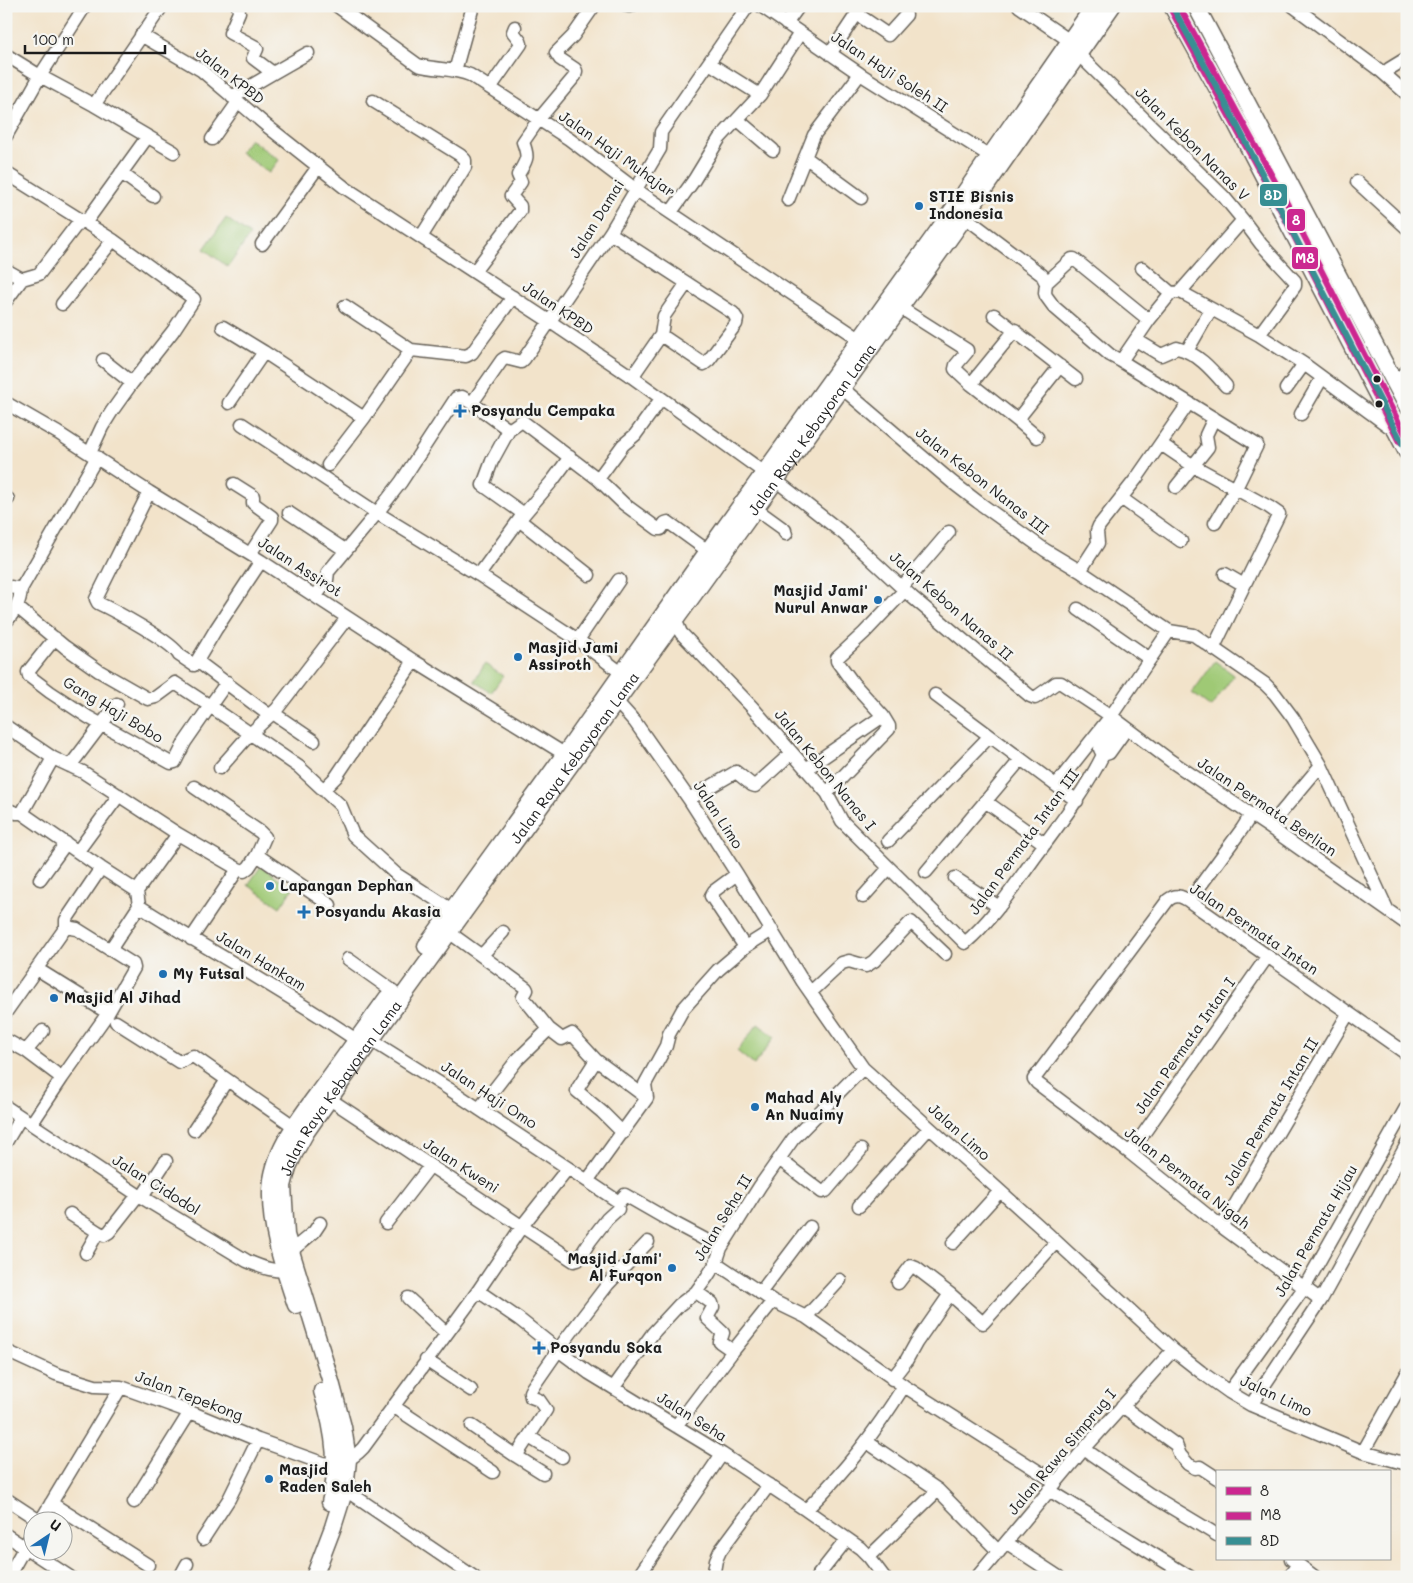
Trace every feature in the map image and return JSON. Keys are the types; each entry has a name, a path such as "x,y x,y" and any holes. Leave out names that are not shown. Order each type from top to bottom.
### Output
{"main road":[{"name":"Jalan Raya Kebayoran Lama","path":"1074,47 1094,6"},
{"name":"Jalan Raya Kebayoran Lama","path":"669,618 708,551 770,478 1074,47 1112,6"},
{"path":"1172,6 1226,104 1407,452"},
{"path":"1196,6 1306,216 1401,376 1407,406"},
{"name":"Jalan Raya Kebayoran Lama","path":"894,303 964,216 997,158"},
{"path":"1288,223 1290,218 1297,214 1306,216"},
{"name":"Jalan Raya Kebayoran Lama","path":"314,1577 334,1527 341,1462 291,1270 275,1236 271,1192 279,1157 295,1127 324,1096 450,933 469,896 669,618 756,509 770,478"},
{"name":"Jalan Raya Kebayoran Lama","path":"364,1042 393,991 452,910 469,896"},
{"name":"Jalan Raya Kebayoran Lama","path":"291,1270 291,1251 285,1225 283,1186 288,1167 324,1096"},
{"name":"Jalan Raya Kebayoran Lama","path":"302,1577 339,1488"}],"street":[{"path":"6,136 40,76 85,6"},
{"path":"94,104 162,6"},
{"path":"238,6 239,12 230,33 256,47 253,58 273,73"},
{"name":"Jalan Haji Muhajar","path":"337,6 418,65 470,75 569,139 635,189 866,343"},
{"path":"455,71 473,6"},
{"path":"474,272 520,211 520,206 511,196 521,182 518,173 527,158 528,153 524,142 539,119 575,76 576,71 560,59 556,53 572,36 594,6"},
{"name":"Jalan Damai","path":"472,404 502,360 509,358 521,362 524,359 610,233 660,148 662,132 748,6"},
{"name":"Jalan Haji Soleh II","path":"760,6 860,74 997,158"},
{"path":"786,24 799,6"},
{"name":"Jalan Kebon Nanas V","path":"1019,6 1074,47 1224,197 1296,284 1259,335"},
{"path":"1293,6 1382,72 1407,94"},
{"path":"830,54 860,10 887,35 906,15"},
{"path":"490,88 521,44 513,32 515,27"},
{"path":"671,212 720,140 760,96 800,33"},
{"name":"Jalan KPBD","path":"142,35 201,70 344,187 632,377 770,478"},
{"path":"212,139 236,100 273,73 308,53"},
{"path":"6,55 40,76 94,104 174,152"},
{"path":"1389,69 1407,58"},
{"path":"709,63 760,96"},
{"path":"788,200 814,135 860,74"},
{"path":"373,101 460,155 465,160 465,167 421,237"},
{"path":"738,120 773,150"},
{"path":"6,301 22,279 39,274 121,173 148,136"},
{"path":"805,157 861,198"},
{"path":"262,244 318,166"},
{"path":"6,173 112,240 194,300 173,331 132,383 102,427 94,455 21,589 18,607 6,622"},
{"path":"121,173 153,196"},
{"path":"1357,182 1407,228"},
{"path":"964,216 1042,275 1046,283 1045,292 1054,308 1110,355 1257,445 1235,490 1215,523"},
{"path":"1121,361 1149,320 1243,220"},
{"path":"610,233 737,317 736,324 704,364 661,335"},
{"path":"62,304 112,240"},
{"path":"1046,283 1072,259 1075,259 1149,320"},
{"path":"1142,268 1175,292 1259,335 1304,364 1397,432"},
{"path":"6,270 22,279"},
{"path":"632,377 661,335 664,316 687,283"},
{"path":"345,306 411,350 469,355 513,297"},
{"path":"894,303 967,350 955,367 971,384 1037,437"},
{"path":"1187,351 1211,309"},
{"path":"994,315 1076,379"},
{"path":"223,327 364,418"},
{"path":"971,384 1014,330"},
{"path":"1136,340 1160,356 1177,348 1187,351 1205,363 1226,386"},
{"path":"328,465 364,418 411,350"},
{"path":"229,403 264,352"},
{"path":"103,360 132,383"},
{"path":"1286,389 1304,364"},
{"path":"1016,420 1060,366"},
{"path":"1301,414 1322,378"},
{"name":"Jalan Kebon Nanas III","path":"836,385 978,502 1045,550 1080,571 1169,631"},
{"path":"1355,403 1362,403 1375,392"},
{"path":"316,596 327,580 326,574 401,482 456,398 462,397 509,430"},
{"path":"598,479 623,445 635,435 661,399"},
{"name":"Jalan Assirot","path":"6,402 94,455 149,492 316,596 414,661 570,758"},
{"path":"1080,571 1098,543 1097,531 1099,526 1161,444 1188,404"},
{"path":"1176,487 1209,445 1206,435 1214,418"},
{"path":"590,575 483,485 492,461 509,430 522,421 598,479 624,504 658,530 666,522 708,551"},
{"path":"242,424 377,513 479,575 578,640 627,677"},
{"path":"1161,444 1192,465 1279,514 1213,649"},
{"path":"479,575 521,517 570,457"},
{"name":"Jalan Kebon Nanas II","path":"770,478 844,534 1032,697 1037,697 1059,682 1118,721"},
{"path":"149,492 96,600 98,603 166,642 179,655 194,665 256,558 272,520 272,517 253,503 253,496 234,484"},
{"path":"1121,498 1181,541"},
{"path":"756,509 785,530 786,534"},
{"path":"289,513 345,550"},
{"path":"827,793 889,729 888,723 883,716 853,683 837,659 904,588 949,532"},
{"path":"1226,574 1244,585"},
{"path":"578,640 619,580"},
{"path":"6,589 11,586 21,589"},
{"path":"18,607 99,671 148,699 156,697 175,682 299,767 341,806 353,835 396,874 452,910"},
{"path":"1078,609 1150,659"},
{"path":"220,768 250,734 261,726 277,709 347,618"},
{"name":"Jalan Kebon Nanas I","path":"669,618 752,707 827,793 842,821 964,943"},
{"path":"1056,785 1118,721 1150,659 1169,631 1194,636 1264,684 1275,694 1293,718 1321,766 1386,909"},
{"name":"Gang Haji Bobo","path":"55,638 31,667 28,672 29,676 67,704 171,763 175,762 185,742 210,706"},
{"path":"198,661 271,714 314,741"},
{"path":"323,790 336,777 414,661"},
{"path":"210,706 227,682"},
{"path":"935,695 1076,801"},
{"name":"Jalan Limo","path":"612,699 635,722 689,799 811,992 863,1068 1173,1350 1229,1392 1251,1405 1363,1452 1407,1464"},
{"path":"70,766 117,704"},
{"path":"806,769 883,716"},
{"name":"Jalan Permata Intan III","path":"964,943 979,931 999,907 1076,801 1103,755 1100,749 1101,746 1118,721"},
{"name":"Jalan Permata Berlian","path":"1118,721 1171,761 1407,924"},
{"path":"7,727 53,758 83,772 178,834 238,869 244,870 249,867 264,842 264,836 194,787"},
{"path":"888,841 990,736"},
{"path":"22,813 53,758"},
{"path":"689,799 736,772 755,786 786,758"},
{"path":"926,872 1021,760"},
{"path":"1269,827 1321,766"},
{"path":"78,851 119,794"},
{"path":"985,801 1045,844"},
{"path":"6,809 22,813 137,891"},
{"path":"1189,901 1251,815"},
{"path":"110,950 139,906 137,891 178,834"},
{"path":"40,879 66,843"},
{"path":"257,855 330,905"},
{"path":"6,1012 66,927 66,920 101,868"},
{"path":"863,897 889,868"},
{"path":"191,939 238,869"},
{"path":"737,874 714,891 711,896 745,947"},
{"path":"954,878 999,907"},
{"name":"Jalan Permata Intan","path":"1034,1079 1168,900 1178,896 1189,901 1407,1054"},
{"name":"Jalan Hankam","path":"139,906 364,1042"},
{"path":"811,992 842,963 849,960 866,966 874,961 911,922 945,954"},
{"path":"32,1124 62,1078 112,1017 134,968 133,964 77,929 66,927"},
{"path":"587,1181 647,1098 646,1084 666,1046 669,1034 683,1010 718,970 745,947 772,930"},
{"path":"482,955 503,932"},
{"path":"450,933 527,989 523,997 549,1029 562,1039 572,1034 596,1060 647,1098"},
{"name":"Jalan Permata Intan I","path":"1130,1153 1267,957"},
{"path":"348,959 393,991"},
{"path":"37,969 179,1062 193,1056 295,1127"},
{"name":"Jalan Permata Intan II","path":"1222,1226 1348,1014"},
{"path":"479,1109 517,1060 549,1029"},
{"path":"26,1051 43,1031"},
{"path":"6,1040 26,1051 62,1078"},
{"name":"Jalan Haji Omo","path":"364,1042 479,1109 619,1202 625,1194 721,1248"},
{"path":"596,1060 577,1091 623,1133"},
{"name":"Jalan Seha II","path":"614,1387 653,1333 679,1304 696,1292 716,1263 721,1248 793,1139 863,1068"},
{"name":"Jalan Permata Nigah","path":"1034,1079 1222,1226 1321,1300"},
{"path":"194,1130 228,1080"},
{"name":"Jalan Kweni","path":"324,1096 576,1261 607,1219 618,1209"},
{"name":"Jalan Permata Hijau","path":"1229,1392 1304,1288 1407,1106"},
{"name":"Jalan Cidodol","path":"6,1107 140,1196 247,1261 266,1269 291,1270"},
{"path":"6,1142 20,1117"},
{"path":"859,1206 929,1128"},
{"path":"1251,1405 1321,1300 1407,1144"},
{"path":"779,1159 822,1192 826,1191 861,1150"},
{"path":"70,1214 104,1235 109,1232 140,1196 166,1161"},
{"path":"386,1223 430,1166"},
{"path":"341,1462 363,1448 478,1291 522,1226 568,1168"},
{"path":"953,1243 1000,1191"},
{"path":"291,1251 314,1232 320,1223"},
{"path":"760,1293 810,1227"},
{"path":"86,1253 98,1232"},
{"path":"516,1456 546,1410 539,1400 531,1397 530,1392 558,1350 608,1284 648,1242"},
{"path":"898,1283 911,1266 950,1294 983,1323 1056,1242"},
{"path":"716,1263 773,1301 806,1317 892,1378 1190,1577"},
{"path":"806,1317 840,1280"},
{"name":"Jalan Seha","path":"478,1291 519,1319 589,1373 722,1454 806,1510 869,1557 884,1577"},
{"path":"696,1292 712,1303 713,1307 707,1318 723,1333 720,1342 733,1351"},
{"path":"892,1378 906,1361 916,1343 950,1294"},
{"path":"408,1298 446,1333"},
{"path":"676,1426 773,1301"},
{"name":"Jalan Rawa Simprug I","path":"977,1577 1052,1486 1173,1350"},
{"path":"6,1351 56,1374 75,1380 95,1386 121,1387"},
{"path":"426,1360 471,1390"},
{"path":"1363,1452 1407,1374"},
{"path":"806,1510 844,1471 867,1442 904,1386"},
{"name":"Jalan Tepekong","path":"46,1510 121,1387 322,1463 341,1462"},
{"path":"393,1406 493,1472"},
{"path":"1122,1406 1176,1445 1180,1455 1188,1464 1195,1468 1200,1468 1216,1477"},
{"path":"134,1502 190,1412"},
{"path":"472,1426 543,1473"},
{"path":"529,1437 562,1457"},
{"path":"203,1539 229,1499 258,1440"},
{"path":"867,1442 938,1490 1003,1547 1059,1577"},
{"path":"1084,1449 1149,1494 1216,1534"},
{"path":"638,1577 722,1454"},
{"path":"713,1577 720,1551 769,1485"},
{"path":"339,1488 474,1577"},
{"path":"869,1557 938,1490"},
{"path":"6,1499 23,1510"},
{"path":"51,1503 148,1565"},
{"path":"6,1535 22,1546"},
{"path":"817,1577 847,1539"},
{"path":"8,1577 22,1551"},
{"path":"44,1560 70,1577"},
{"path":"1290,1577 1295,1562 1315,1577"},
{"path":"180,1577 187,1564"}],"green space":[{"path":"250,139 279,160 269,173 240,152"},
{"path":"226,218 250,235 228,267 204,249"},
{"path":"1215,661 1234,675 1211,707 1192,693"},
{"path":"485,664 503,676 491,693 474,681"},
{"name":"Lapangan Dephan","path":"261,866 293,888 280,907 248,885"},
{"path":"758,1024 775,1037 754,1065 737,1051"}],"transit line":[{"name":"8D","path":"1172,6 1226,104 1407,452"},
{"name":"8","path":"1179,6 1289,207 1407,438"},
{"name":"M8","path":"1171,10 1281,211 1399,442"}],"place":[{"name":"STIE Bisnis Indonesia","path":"919,206"},
{"name":"Posyandu Cempaka","path":"460,411"},
{"name":"Masjid Jami' Nurul Anwar","path":"878,600"},
{"name":"Masjid Jami Assiroth","path":"518,657"},
{"name":"Lapangan Dephan","path":"270,886"},
{"name":"Posyandu Akasia","path":"304,912"},
{"name":"My Futsal","path":"163,974"},
{"name":"Masjid Al Jihad","path":"54,998"},
{"name":"Mahad Aly An Nuaimy","path":"755,1107"},
{"name":"Masjid Jami' Al Furqon","path":"672,1268"},
{"name":"Posyandu Soka","path":"539,1348"},
{"name":"Masjid Raden Saleh","path":"269,1479"}]}
